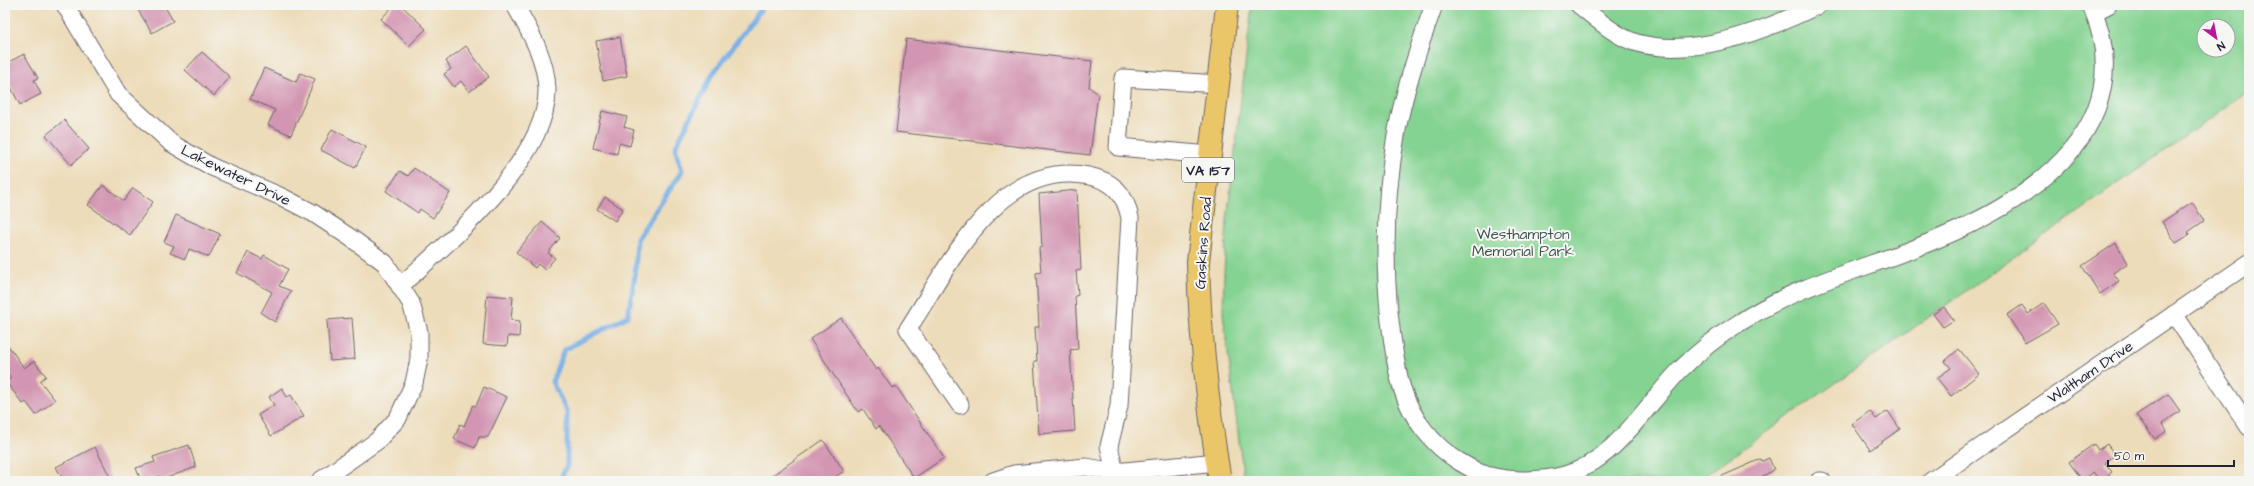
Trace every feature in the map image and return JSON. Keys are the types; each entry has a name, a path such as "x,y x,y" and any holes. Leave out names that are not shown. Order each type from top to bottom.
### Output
{"main road":[{"name":"Gaskins Road","path":"1218,472 1208,403 1198,262 1227,5"}],"street":[{"name":"Lakewater Drive","path":"65,5 118,94 171,143 212,167 282,197 313,213 385,263 411,303 419,332 419,359 414,384 398,418 378,441 320,481"},
{"path":"400,286 463,229 489,200 520,162 540,129 547,90 543,62 515,5"},
{"path":"1434,5 1404,96 1388,190 1386,270 1394,352 1402,390 1419,423 1446,454 1478,472 1522,481 1563,476 1582,468 1601,457 1624,435 1682,368 1738,323 1779,299 1822,281 1940,239 1979,220 2036,183 2071,152 2092,123 2100,101 2104,80 2104,46 2098,7"},
{"path":"1579,5 1611,29 1634,42 1664,48 1687,46 1743,36 1770,27 1818,5"},
{"path":"1210,155 1118,148 1123,78 1218,84"},
{"path":"960,406 908,329 971,231 997,203 1034,180 1071,173 1108,182 1119,190 1127,204 1130,218 1119,406 1109,446 1116,476"},
{"name":"Waltham Drive","path":"1931,481 2249,263"},
{"path":"2174,314 2249,427"},
{"path":"993,481 1014,474 1086,467 1116,476 1218,472"}],"green space":[{"name":"Westhampton Memorial Park","path":"1252,5 2249,5 2249,91 1697,481 1244,481 1223,313 1227,220"}],"building":[{"path":"135,5 164,5 173,21 152,33"},
{"path":"394,5 401,5 426,29 409,46 381,19"},
{"path":"620,37 627,76 603,81 596,41"},
{"path":"906,39 1092,61 1089,87 1098,94 1090,155 896,132"},
{"path":"466,46 489,77 469,92 461,81 454,87 444,74 451,69 446,61"},
{"path":"202,52 230,77 214,96 185,70"},
{"path":"24,54 38,78 34,80 41,94 20,105 5,76 5,64"},
{"path":"264,68 296,82 300,73 315,79 291,135 268,125 275,110 250,99"},
{"path":"602,111 627,117 624,127 634,130 630,146 619,143 617,154 593,148"},
{"path":"64,120 89,149 71,165 46,135"},
{"path":"332,129 366,147 355,168 321,150"},
{"path":"414,168 450,193 433,218 420,209 418,213 386,191 400,171 408,176"},
{"path":"103,185 124,201 133,188 153,202 130,235 88,205"},
{"path":"1077,190 1081,270 1076,271 1078,295 1075,296 1078,349 1070,350 1075,431 1039,434 1034,361 1037,361 1035,327 1039,327 1036,273 1041,272 1039,248 1042,247 1039,194"},
{"path":"605,197 623,209 615,221 597,209"},
{"path":"2192,202 2204,221 2188,232 2189,235 2176,243 2162,222"},
{"path":"176,215 220,234 209,257 189,249 185,259 170,253 174,246 164,242"},
{"path":"542,222 560,238 548,253 555,258 545,270 538,264 535,268 516,252"},
{"path":"2116,243 2128,263 2113,273 2119,281 2100,294 2082,266"},
{"path":"248,252 262,259 264,255 288,269 279,286 291,291 275,322 261,313 272,292 237,273"},
{"path":"487,295 513,297 511,320 520,321 519,337 508,336 507,346 483,344"},
{"path":"2044,303 2058,324 2025,343 2007,315 2022,305 2028,314"},
{"path":"1944,307 1954,320 1943,327 1933,314"},
{"path":"352,318 355,359 330,361 327,320"},
{"path":"841,318 876,370 878,368 892,388 896,386 944,458 914,478 879,426 876,429 863,409 858,412 810,339"},
{"path":"5,341 24,368 34,361 46,376 40,381 55,400 36,415 26,402 23,404 6,382 11,378 5,369"},
{"path":"1959,349 1979,374 1951,396 1937,378 1951,368 1945,361"},
{"path":"484,387 507,397 488,437 479,437 475,448 454,439 460,424 464,426 473,405 476,406"},
{"path":"282,388 287,397 291,395 304,416 271,436 258,415 274,405 269,397"},
{"path":"2168,394 2180,411 2162,424 2167,431 2155,439 2136,415"},
{"path":"1870,411 1876,419 1888,411 1900,429 1870,450 1852,424"},
{"path":"823,440 844,471 829,481 764,481"},
{"path":"2094,444 2098,450 2107,444 2115,455 2105,463 2112,472 2100,481 2093,472 2082,480 2069,462"},
{"path":"189,445 196,467 161,480 160,476 141,481 136,468 155,462 153,457"},
{"path":"95,447 112,481 64,481 56,467"},
{"path":"1769,458 1774,470 1754,481 1711,481 1761,459 1762,461"}],"waterway":[{"path":"559,481 567,466 567,412 552,382 564,350 628,316 635,275 637,239 682,171 675,148 712,75 764,5"}]}
